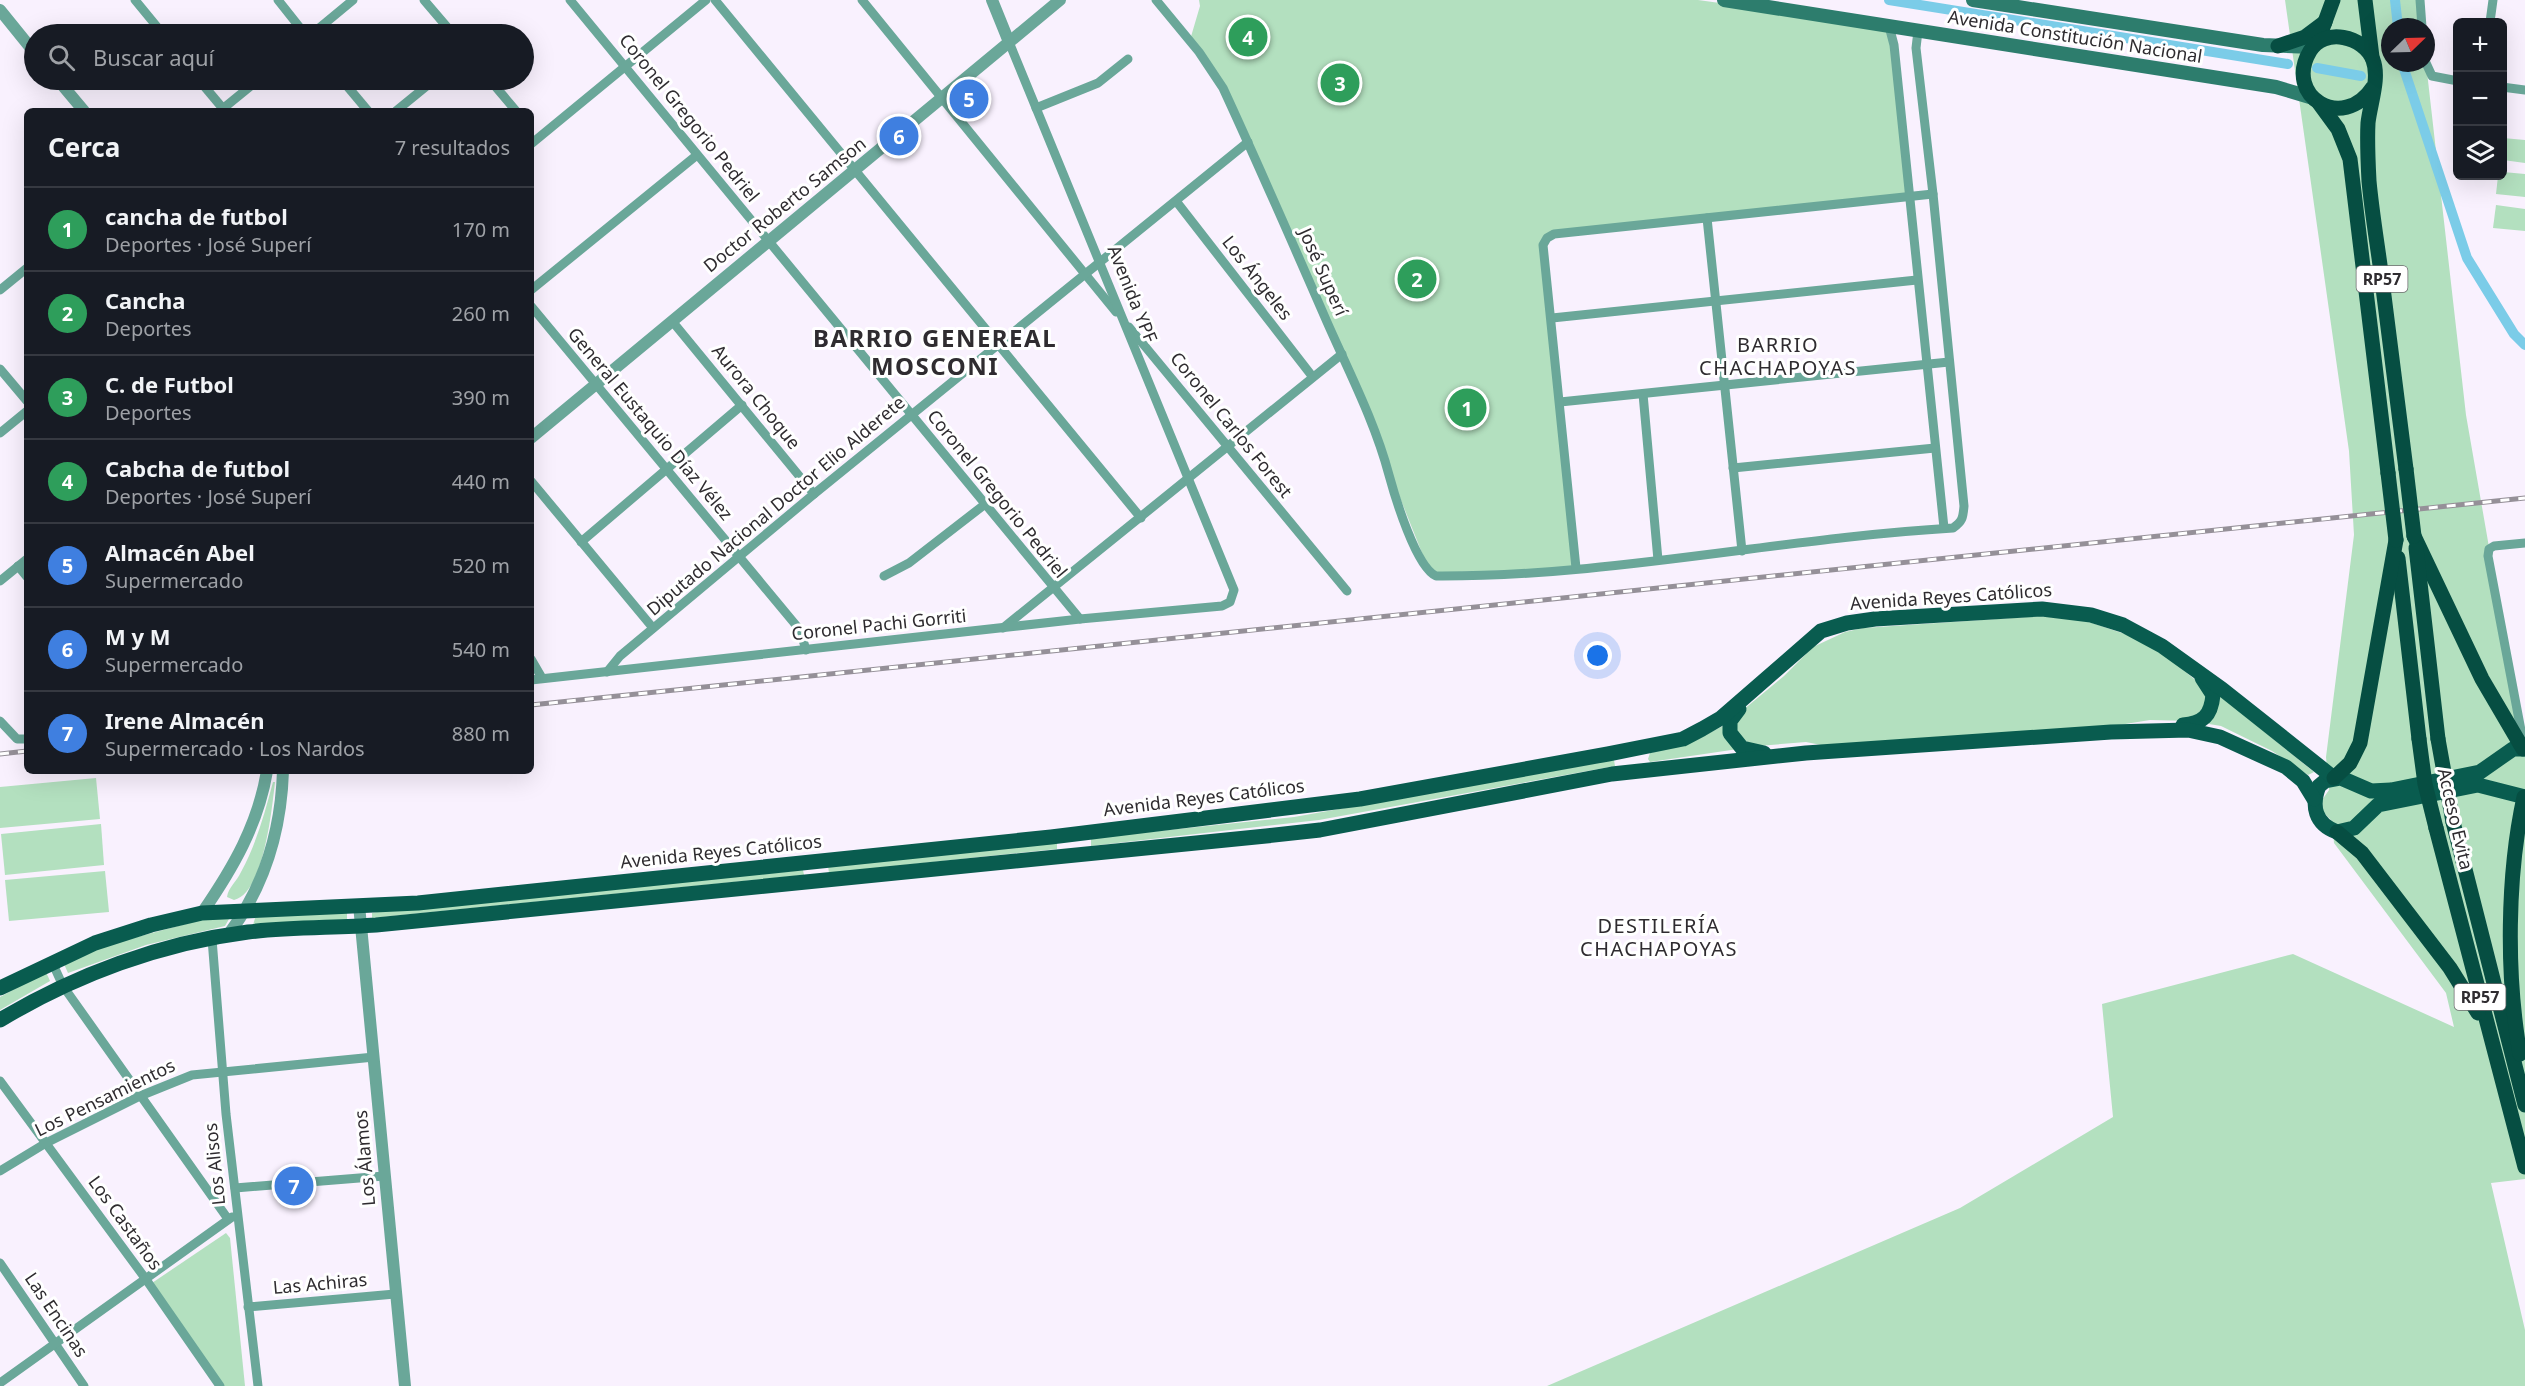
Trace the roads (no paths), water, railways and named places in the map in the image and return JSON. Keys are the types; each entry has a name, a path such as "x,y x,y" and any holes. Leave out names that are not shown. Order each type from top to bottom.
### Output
{"highway":[{"name":"RP57","path":"2316,100 2303,77 2304,63 2315,45 2333,0"},
{"name":"RP57","path":"2365,0 2375,67 2373,87"},
{"path":"2278,46 2305,37 2325,22"},
{"path":"2315,45 2336,37 2346,38 2355,40 2372,57"},
{"path":"2316,100 2330,108 2350,107 2366,98 2373,87"},
{"name":"Acceso Evita","path":"2373,87 2368,123 2370,184 2438,739 2453,822 2525,1105"},
{"name":"Acceso Evita","path":"2316,100 2338,129 2350,159 2425,784 2525,1167"},
{"path":"2414,536 2482,679 2524,749"},
{"path":"2334,778 2350,763 2360,743 2396,540"},
{"path":"2525,797 2514,843 2512,981 2525,1081"},
{"path":"2337,832 2348,838 2362,853 2450,968 2477,1012 2499,1071"}],"main road":[{"name":"Avenida Constitución Nacional","path":"1724,0 2276,87 2316,100"},
{"name":"Avenida Constitución Nacional","path":"1973,0 2278,46 2315,45"},
{"name":"Avenida Reyes Católicos","path":"0,988 52,962 120,934 202,913 247,909 418,903 1051,837 1360,799 1683,739 1721,718 1821,631 1847,623 2042,609 2091,615 2123,625 2162,646 2222,689 2334,778 2342,778 2371,791 2391,790 2480,772 2506,753 2524,749"},
{"path":"1785,663 1732,716 1730,733 1742,748 1754,753 1806,753"},
{"path":"0,1020 63,986 124,962 228,935 360,926 1320,830 1612,774 1806,753 2186,725 2205,719 2212,706 2212,695 2198,674"},
{"path":"2111,732 2188,730 2220,736 2286,767 2303,781 2314,799 2317,815 2322,823 2337,832 2354,828 2378,805 2478,785 2525,797"},
{"path":"2314,799 2319,786 2334,778"}],"street":[{"path":"135,0 155,24"},
{"path":"278,0 297,24"},
{"path":"324,24 353,0"},
{"path":"424,0 444,24"},
{"name":"Coronel Gregorio Pedriel","path":"570,0 1053,590 1080,619"},
{"path":"535,141 706,0"},
{"path":"715,0 1141,518"},
{"name":"Coronel Carlos Forest","path":"862,0 1085,275 1347,591"},
{"name":"Avenida YPF","path":"992,0 1234,590 1230,602"},
{"name":"Doctor Roberto Samson","path":"534,435 1060,0"},
{"name":"José Superí","path":"1156,0 1214,72 1248,142 1342,354 1422,563 1430,573 1436,576 1576,568"},
{"path":"2420,0 2421,18"},
{"path":"2491,18 2493,0"},
{"path":"0,10 24,40"},
{"path":"1889,26 1894,45 1944,528"},
{"path":"1918,31 1916,48 1933,194 1964,506 1963,519 1953,528 1576,568 1543,245 1550,235 1933,194"},
{"path":"1036,108 1098,83 1128,59"},
{"path":"2429,72 2436,78 2453,80"},
{"path":"2507,88 2525,90"},
{"path":"66,90 81,108"},
{"path":"207,90 220,108"},
{"path":"224,108 246,90"},
{"path":"350,90 365,108"},
{"path":"400,108 422,90"},
{"path":"498,90 513,108"},
{"name":"Diputado Nacional Doctor Elio Alderete","path":"607,672 620,656 814,494 1248,142"},
{"path":"534,288 697,155"},
{"name":"Los Ángeles","path":"1176,201 1312,376"},
{"path":"1707,218 1742,551"},
{"path":"0,290 24,270"},
{"path":"1552,318 1917,280"},
{"name":"General Eustaquio Díaz Vélez","path":"534,310 594,385 800,630 806,650"},
{"name":"Aurora Choque","path":"672,321 814,494"},
{"path":"1003,628 1053,590 1312,376 1342,354"},
{"path":"1560,402 1949,362"},
{"path":"0,369 24,397"},
{"path":"1642,394 1658,560"},
{"path":"581,542 742,405"},
{"path":"0,433 24,413"},
{"path":"1733,468 1935,448"},
{"path":"534,485 653,628"},
{"path":"884,576 909,563 984,505"},
{"path":"2524,749 2488,556 2489,549 2494,546 2525,543"},
{"path":"0,581 24,561"},
{"path":"18,566 24,573"},
{"name":"Coronel Pachi Gorriti","path":"534,679 1080,619 1222,606 1230,602"},
{"path":"534,663 542,678"},
{"path":"0,721 16,739 24,739"},
{"path":"202,913 233,866 249,835 266,774"},
{"path":"228,935 247,909 268,865 277,827 283,774"},
{"name":"Los Álamos","path":"359,905 394,1294 405,1386"},
{"name":"Los Alisos","path":"212,939 222,1070 258,1386"},
{"path":"52,962 63,986 228,1219"},
{"name":"Los Pensamientos","path":"0,1171 46,1143 140,1096 192,1074 374,1057"},
{"name":"Los Castaños","path":"0,1081 145,1278 220,1386"},
{"path":"235,1188 384,1176"},
{"path":"0,1383 237,1213"},
{"name":"Las Encinas","path":"0,1263 84,1386"},
{"name":"Las Achiras","path":"248,1307 394,1294"}],"waterway":[{"path":"1889,0 2288,64"},
{"path":"2395,0 2397,18"},
{"path":"2317,68 2361,76"},
{"path":"2405,72 2467,258 2514,334 2525,345"}],"railway":[{"path":"534,705 2525,498"},
{"path":"0,754 24,751"}],"place":[{"name":"Cabcha de futbol","path":"1248,37"},
{"name":"C. de Futbol","path":"1340,83"},
{"name":"Almacén Abel","path":"969,99"},
{"name":"M y M","path":"899,136"},
{"name":"Cancha","path":"1417,279"},
{"name":"cancha de futbol","path":"1467,408"},
{"name":"Irene Almacén","path":"294,1186"}],"district":[{"name":"BARRIO GENEREAL MOSCONI","path":"935,353"},
{"name":"BARRIO CHACHAPOYAS","path":"1778,356"},
{"name":"DESTILERÍA CHACHAPOYAS","path":"1659,938"}]}
